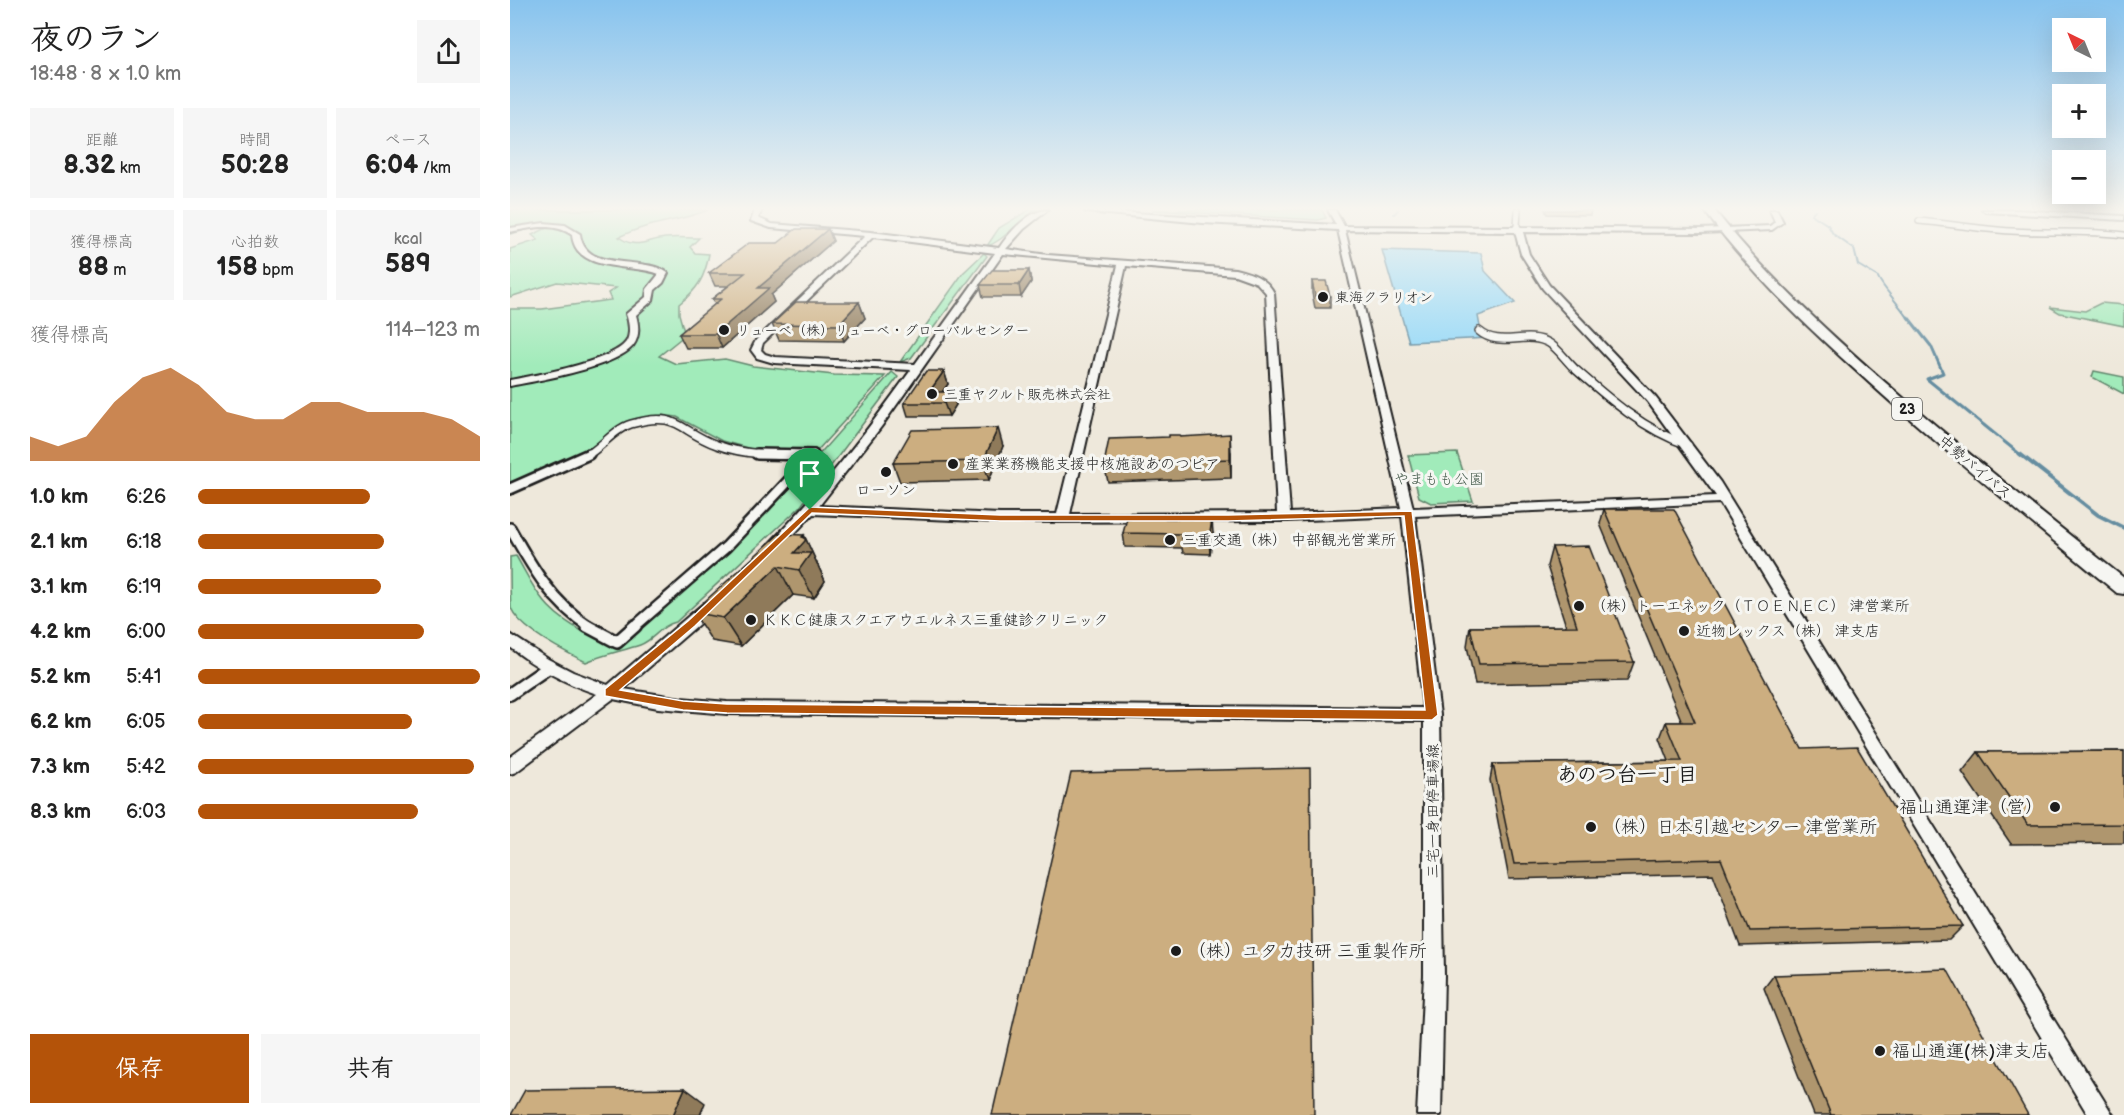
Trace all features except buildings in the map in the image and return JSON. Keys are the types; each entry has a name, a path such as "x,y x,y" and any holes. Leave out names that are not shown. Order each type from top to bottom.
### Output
{"highway":[{"name":"中勢バイパス","path":"1753,262 1782,293 1852,360 1972,465 2124,588"}],"street":[{"path":"510,383 602,360 630,343 635,323 631,314 650,298 651,289 660,281 664,273 621,262"},
{"path":"842,262 759,342 756,350 761,356 774,360 917,367"},
{"path":"761,559 810,510 877,425 993,262"},
{"path":"1104,262 1235,272 1255,278 1267,287 1270,293 1284,517"},
{"name":"三宅一身田停車場線","path":"1347,262 1408,513 1432,715 1434,975 1430,1115"},
{"path":"1530,262 1546,287 1652,400 1688,445 1724,499 2101,1115"},
{"path":"1063,518 1122,264"},
{"path":"1479,331 1486,337 1498,340 1534,339 1548,342 1567,362 1655,432 1672,441 1688,445"},
{"path":"510,489 589,454 628,425 657,418 673,420 716,445 762,455 813,455 726,547 617,642 592,630 556,602 548,593 510,528"},
{"path":"810,510 899,515 1063,518 1284,517 1724,499"},
{"path":"510,551 520,547"},
{"path":"510,767 609,693 718,599"},
{"path":"510,639 549,667 609,693 683,705 727,708 1432,715"},
{"path":"510,694 549,667"}],"green space":[{"path":"510,262 707,262 700,282 679,304 679,314 685,335 659,356 676,364 725,359 753,366 834,375 885,376 816,452 766,453 722,441 677,417 662,415 624,424 583,453 510,485 510,309 542,309 611,300 608,293 616,288 557,282 510,297"},
{"path":"975,262 983,262 911,358 900,362 963,273"},
{"path":"2101,303 2124,305 2124,326 2060,313 2050,307 2085,311"},
{"path":"2094,371 2124,377 2124,394 2092,377"},
{"path":"892,372 898,377 800,507 676,622 666,626 645,643 586,662 544,640 516,616 511,608 510,557 516,556 535,590 558,616 617,649 770,510"},
{"name":"やまもも公園","path":"1457,453 1473,501 1431,503 1419,497 1408,455"}],"water":[{"path":"1386,262 1483,262 1485,271 1515,303 1478,316 1480,327 1489,338 1409,342"}],"waterway":[{"path":"1857,262 1858,265 1878,277 1909,319"},
{"path":"1908,317 1931,346 1943,373 1927,379 2022,456"},
{"path":"2020,454 2098,515 2124,528"}],"place":[{"name":"東海クラリオン","path":"1323,297"},
{"name":"リューベ（株）リューベ・グローバルセンター","path":"724,330"},
{"name":"三重ヤクルト販売株式会社","path":"932,394"},
{"name":"産業業務機能支援中核施設あのつピア","path":"953,464"},
{"name":"ローソン","path":"886,472"},
{"name":"三重交通（株） 中部観光営業所","path":"1170,540"},
{"name":"（株）トーエネック（ＴＯＥＮＥＣ） 津営業所","path":"1579,606"},
{"name":"ＫＫＣ健康スクエアウエルネス三重健診クリニック","path":"751,620"},
{"name":"近物レックス（株） 津支店","path":"1684,631"},
{"name":"福山通運津（営）","path":"2055,807"},
{"name":"（株）日本引越センター 津営業所","path":"1591,827"},
{"name":"（株）ユタカ技研 三重製作所","path":"1176,951"},
{"name":"福山通運(株)津支店","path":"1880,1051"}],"district":[{"name":"あのつ台一丁目","path":"1627,774"}],"route":[{"path":"810,510 1000,518 1228,518 1408,513 1432,715 727,708 683,705 609,693 692,624 810,510"}]}
